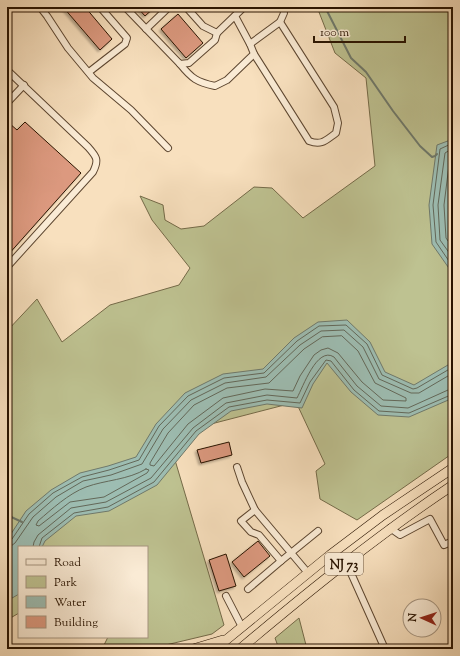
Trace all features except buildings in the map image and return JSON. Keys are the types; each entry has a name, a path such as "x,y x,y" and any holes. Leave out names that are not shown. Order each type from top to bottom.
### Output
{"highway":[{"name":"NJ 73","path":"215,649 308,573 384,515 453,468"},
{"name":"NJ 73","path":"244,648 346,562 390,528 416,510 452,489"},
{"path":"193,649 230,637"}],"street":[{"path":"40,7 48,16 68,48 88,72 130,110 168,148"},
{"path":"88,72 125,44 127,38 100,7"},
{"path":"125,7 180,64 189,76 200,83 215,86 227,80 254,54"},
{"path":"146,29 169,7"},
{"path":"186,7 203,26 217,33"},
{"path":"180,64 190,63 215,40 217,33 244,7"},
{"path":"250,44 280,22 284,13 283,7"},
{"path":"234,16 254,54 309,141 317,144 325,141 336,132 338,123 334,106 280,22"},
{"path":"7,267 93,172 96,165 96,159 88,147 24,85 8,73"},
{"path":"7,103 24,85"},
{"path":"236,467 255,510 308,573"},
{"path":"255,510 241,521 251,532 259,535 281,561"},
{"path":"416,510 424,523"},
{"path":"390,528 400,535 430,519 444,545 453,541"},
{"path":"248,589 318,531"},
{"path":"346,562 385,649"},
{"path":"226,596 242,627"}],"green space":[{"path":"317,7 355,7 356,9 358,7 453,7 453,453 357,520 320,499 316,471 325,464 296,402 211,424 187,438 175,460 224,625 212,634 149,649 102,649 108,638 148,638 148,546 18,546 18,614 7,620 7,331 37,299 62,342 110,305 179,285 190,268 152,220 140,196 163,205 165,220 181,229 204,226 254,187 272,188 303,218 375,166 366,78 335,53"},
{"path":"299,618 307,649 279,649 275,638"}],"water":[{"path":"453,139 453,274 432,244 429,205 437,145"},
{"path":"347,320 370,342 385,372 414,385 453,362 453,398 409,417 378,415 351,392 327,363 313,384 302,408 267,404 231,411 199,434 157,485 109,511 76,516 45,541 42,546 18,546 18,595 7,601 7,540 26,511 51,490 80,473 136,457 156,424 185,393 223,374 263,369 294,338 318,322"}],"waterway":[{"path":"325,7 351,58 366,72 420,146 432,157 437,154"},
{"path":"7,515 22,522"}]}
